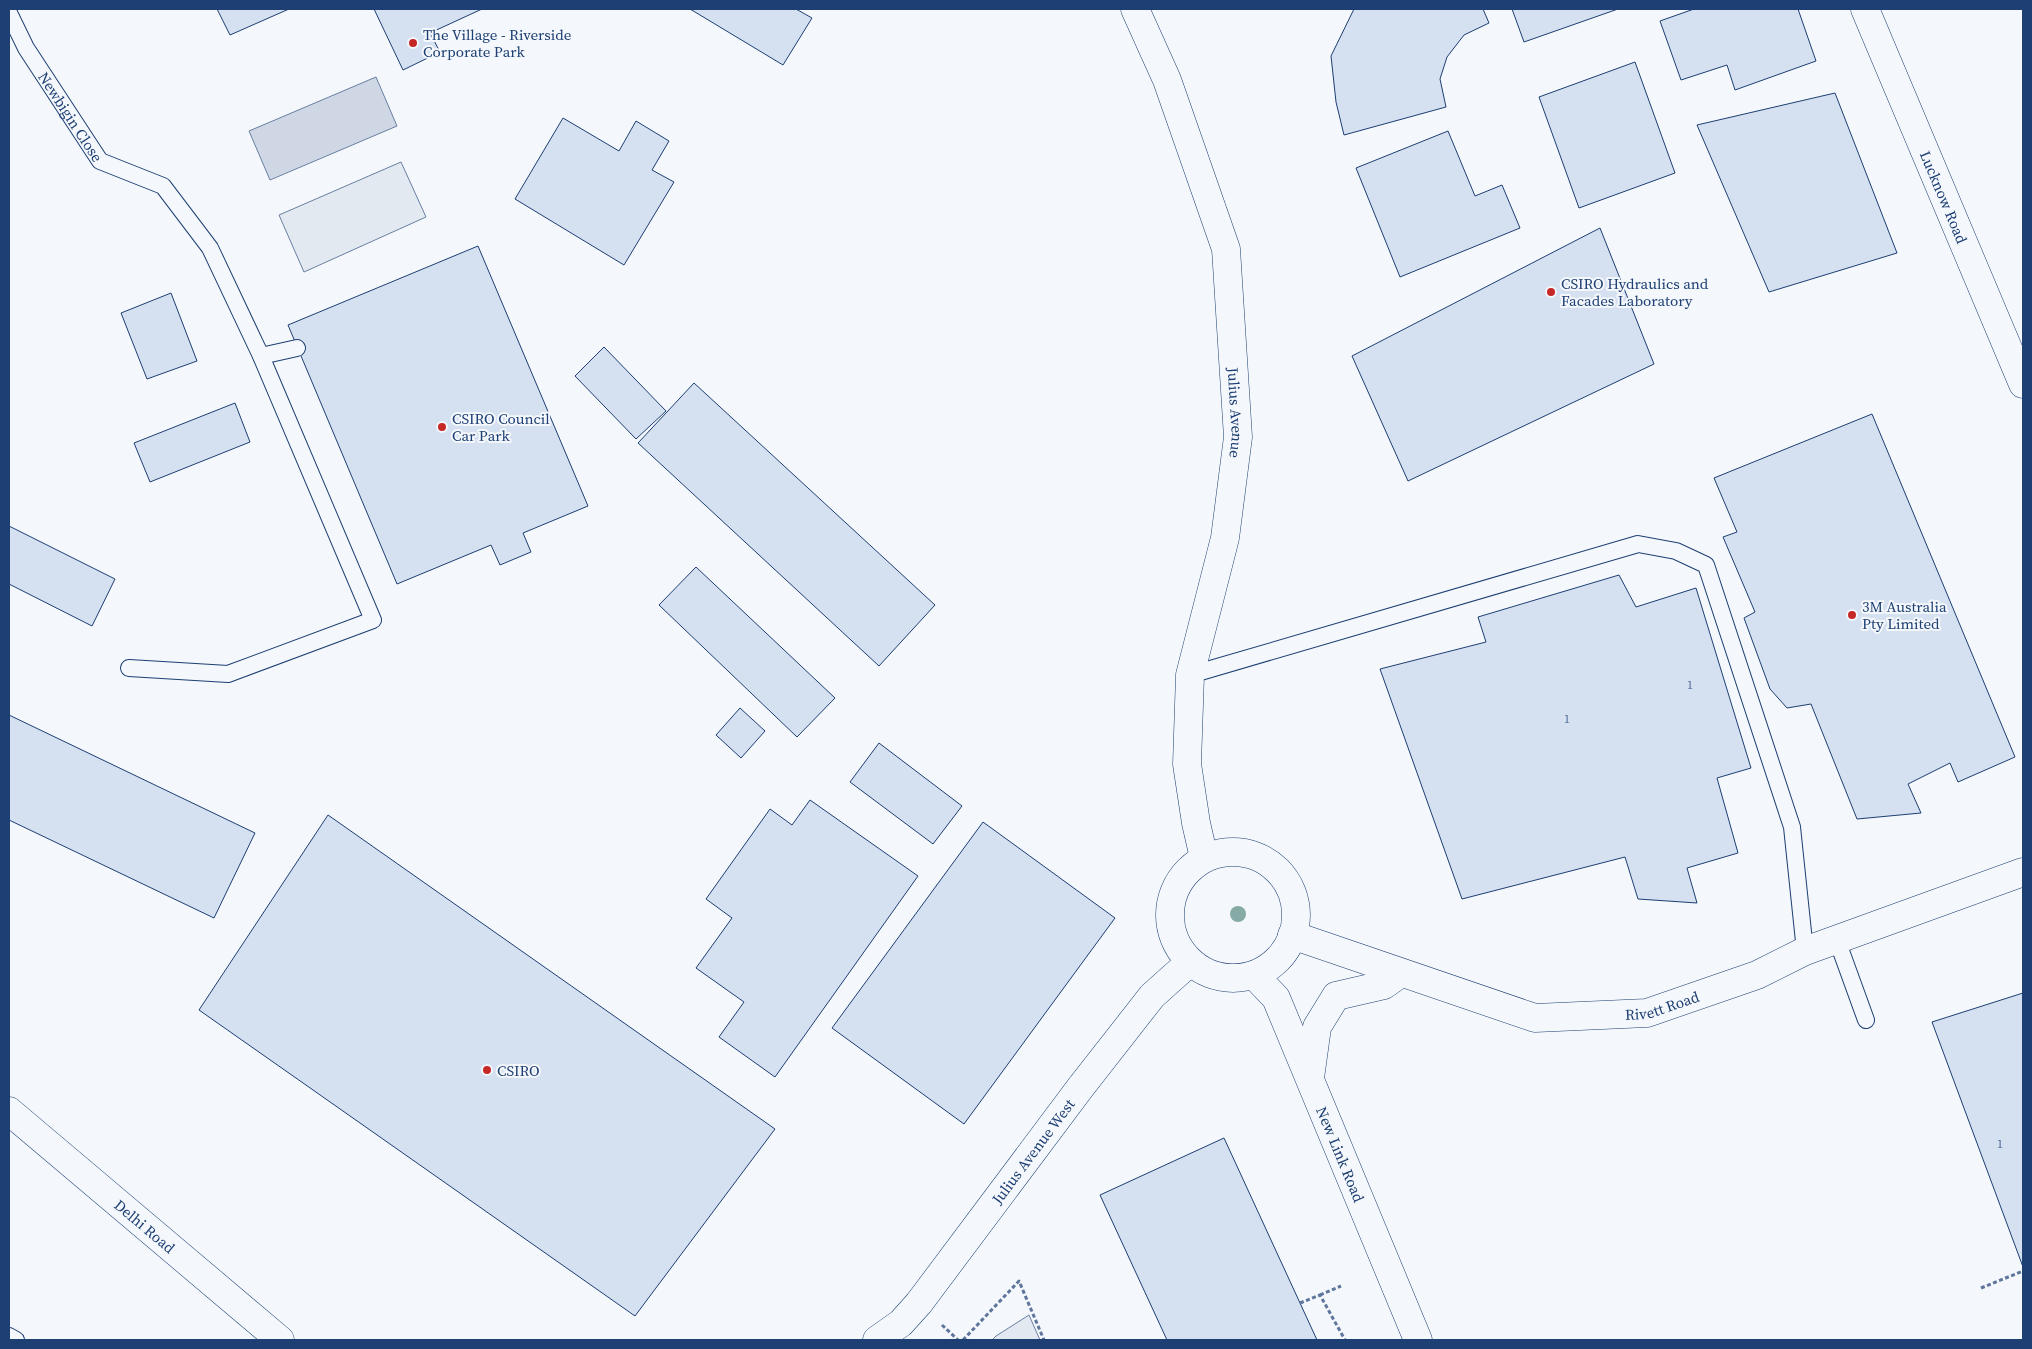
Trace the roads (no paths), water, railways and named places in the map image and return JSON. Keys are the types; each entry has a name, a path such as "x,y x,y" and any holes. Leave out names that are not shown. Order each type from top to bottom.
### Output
{"street":[{"name":"Julius Avenue","path":"1135,9 1167,80 1226,249 1236,375 1238,437 1225,538 1190,675 1188,764 1196,823 1204,858"},
{"name":"Lucknow Road","path":"1865,9 2023,384"},
{"path":"1226,852 1247,852 1268,861 1285,878 1294,897 1297,919 1285,952 1270,967 1254,975 1233,978 1218,977 1190,962 1176,944 1170,926 1170,904 1176,886 1189,868 1204,858 1226,852"},
{"name":"Rivett Road","path":"1292,935 1535,1018 1638,1014 1647,1013 1757,975 1805,951 2023,872"},
{"name":"Julius Avenue West","path":"877,1340 901,1323 919,1303 1080,1088 1152,996 1190,962"},
{"path":"1310,1079 1317,1026 1336,996 1384,985 1401,973"},
{"name":"New Link Road","path":"1254,975 1276,998 1418,1340"},
{"name":"Delhi Road","path":"12,1119 280,1340"}],"lane":[{"name":"Newbigin Close","path":"9,13 26,48 100,161 163,186 210,248 261,356"},
{"path":"129,668 228,674 373,620 261,356 297,348"},
{"path":"1190,675 1638,544 1676,551 1706,565 1792,827 1805,951"},
{"path":"1837,940 1866,1020"},
{"path":"9,1336 16,1340"}],"place":[{"name":"The Village - Riverside Corporate Park","path":"413,43"},
{"name":"CSIRO Hydraulics and Facades Laboratory","path":"1551,292"},
{"name":"CSIRO Council Car Park","path":"442,427"},
{"name":"3M Australia Pty Limited","path":"1852,615"},
{"name":"CSIRO","path":"487,1070"}]}
